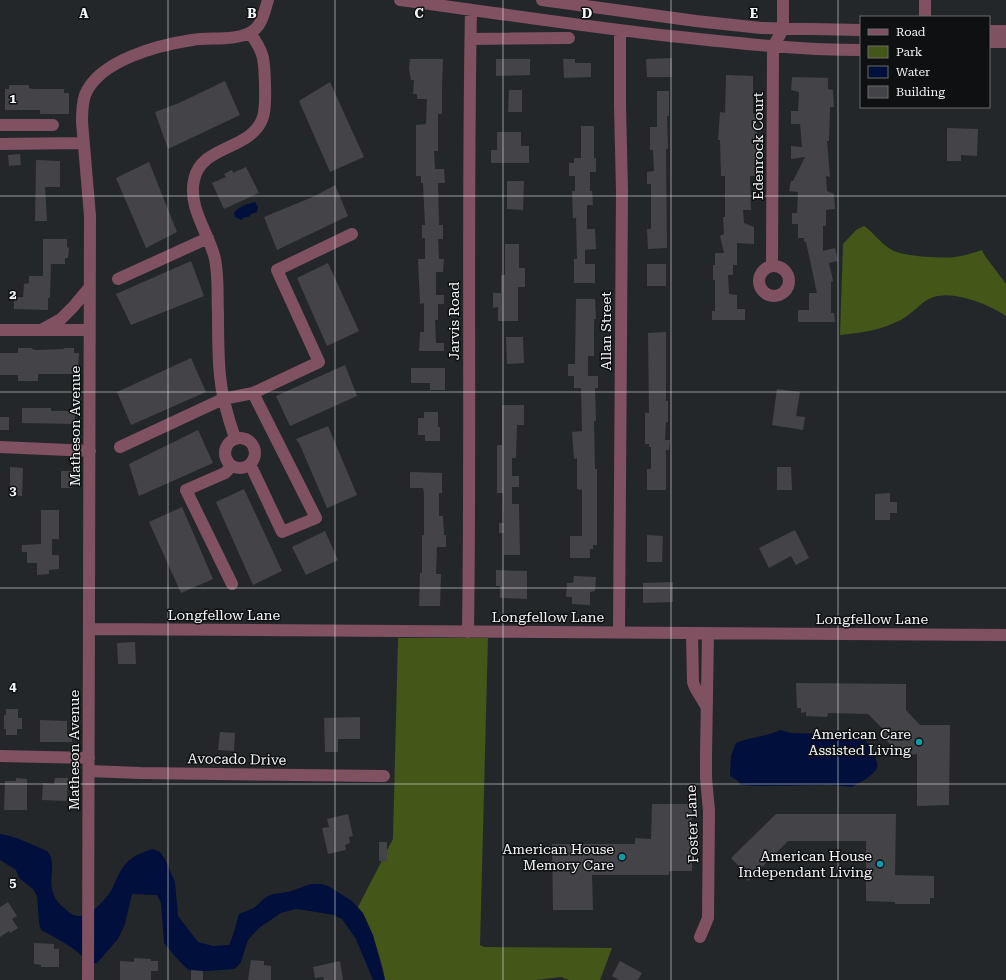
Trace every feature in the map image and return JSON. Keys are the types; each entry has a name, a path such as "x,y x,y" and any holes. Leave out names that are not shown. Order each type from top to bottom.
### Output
{"street":[{"path":"236,438 223,399 220,376 216,265 208,238 194,205 193,182 195,174 204,161 212,155 246,139 260,125 263,117 265,99 264,56 260,47 250,33 260,25 268,0"},
{"path":"400,0 620,30 773,47 860,50"},
{"path":"542,0 696,21 783,29 860,30"},
{"path":"783,0 783,29"},
{"path":"925,0 925,16"},
{"name":"Jarvis Road","path":"468,632 470,516 469,201 471,10"},
{"name":"Edenrock Court","path":"772,266 773,47 783,29"},
{"name":"Allan Street","path":"619,632 622,191 620,30"},
{"path":"990,31 1006,31"},
{"name":"Matheson Avenue","path":"88,980 90,211 83,143 82,108 85,95 92,82 108,68 138,54 163,46 192,40 239,36 250,33"},
{"path":"470,38 569,38"},
{"path":"990,42 1006,42"},
{"path":"990,50 1006,50"},
{"path":"43,144 48,125 2,125 2,144 43,144 83,143"},
{"path":"120,446 223,399 253,393 319,362 277,270 352,234"},
{"path":"118,279 208,238"},
{"path":"42,330 61,319 89,288"},
{"path":"0,330 89,330"},
{"path":"250,464 282,532 316,518 253,393"},
{"path":"236,438 246,439 253,445 255,455 250,464 241,468 232,466 225,458 225,448 227,444 236,438"},
{"path":"0,447 90,451"},
{"path":"232,466 225,473 186,490 232,584"},
{"name":"Longfellow Lane","path":"90,629 1006,634"},
{"name":"Foster Lane","path":"692,633 693,682 707,709"},
{"name":"Foster Lane","path":"700,937 708,918 709,811 706,771 708,633"},
{"path":"0,756 89,758"},
{"name":"Avocado Drive","path":"89,771 384,776"}],"green space":[{"path":"864,226 888,248 904,254 950,258 982,250 1006,284 1006,316 981,303 949,295 939,296 928,299 903,318 888,326 840,335 843,244 856,230"},
{"path":"398,638 488,638 480,945 484,947 612,948 600,980 569,980 561,977 536,980 385,980 375,942 367,922 358,907 393,839"}],"water":[{"path":"255,202 258,207 257,212 241,220 235,217 234,213 238,209"},
{"path":"780,730 791,733 853,735 860,737 867,743 873,752 877,761 877,768 869,776 852,787 831,785 740,785 738,781 730,776 731,756 736,743"},
{"path":"0,834 11,836 48,852 52,864 53,893 64,908 70,913 79,916 91,912 107,897 122,868 131,859 139,854 153,849 160,852 165,859 175,882 178,916 198,942 213,946 229,945 239,914 254,908 266,897 273,894 288,892 311,884 328,886 352,901 363,913 373,935 385,980 373,980 356,939 342,919 334,915 296,909 281,913 259,928 248,940 241,962 235,969 193,972 185,967 164,943 161,903 157,895 132,894 125,924 118,939 97,963 89,964 79,953 41,930 37,896 33,889 19,878 16,870 0,860"}],"building":[{"path":"672,58 672,77 647,77 646,59"},
{"path":"410,59 443,59 442,114 438,114 438,151 434,151 435,169 444,169 445,183 438,183 439,225 443,225 443,239 438,239 439,259 444,259 443,272 436,272 436,295 444,295 444,304 438,304 438,320 435,320 436,343 444,343 444,351 419,351 420,332 424,332 424,303 420,304 418,259 425,259 425,238 422,238 422,225 425,225 423,183 421,183 421,176 416,176 416,125 426,124 427,99 417,99 417,94 413,94 414,80 411,80 409,69"},
{"path":"496,59 530,59 530,75 496,76"},
{"path":"563,59 575,59 575,63 591,63 591,77 564,78"},
{"path":"726,75 753,76 753,114 756,114 758,145 757,176 750,176 751,210 743,210 744,223 754,227 754,244 737,243 737,265 733,265 733,275 728,275 729,294 737,295 737,309 745,309 745,320 712,320 712,311 715,311 715,280 713,280 713,265 715,265 715,253 724,253 720,236 724,234 723,217 725,217 725,176 721,176 720,140 718,140 720,112 725,113"},
{"path":"792,77 828,78 828,89 833,90 834,107 830,107 829,141 827,141 830,177 826,176 827,191 834,194 835,209 826,210 826,226 823,226 823,251 835,248 838,261 829,263 833,281 831,282 831,313 834,313 835,322 798,322 798,310 809,310 809,293 817,293 806,242 804,242 804,238 798,238 798,224 792,224 792,213 797,213 798,192 789,191 791,181 793,181 805,157 791,159 791,146 802,147 800,124 791,124 791,111 798,111 799,92 791,90"},
{"path":"225,81 240,115 168,149 155,112 179,103"},
{"path":"330,82 364,157 330,172 299,101"},
{"path":"9,85 29,85 29,88 33,89 64,89 64,93 69,93 69,114 40,114 40,110 5,110 5,89 9,89"},
{"path":"509,90 522,90 522,112 508,112"},
{"path":"657,91 669,91 669,116 667,116 668,149 666,149 667,248 648,249 647,229 651,229 651,184 647,184 647,172 654,171 653,150 650,150 650,127 657,127"},
{"path":"581,126 594,126 594,158 596,158 596,172 590,172 590,191 592,191 593,205 587,205 587,229 595,229 596,249 585,250 585,264 595,264 595,283 574,283 574,259 577,259 576,218 573,218 572,191 575,191 575,176 569,176 569,163 574,163 574,158 581,158"},
{"path":"947,128 978,129 977,156 961,155 961,161 947,161"},
{"path":"497,132 521,132 521,146 529,146 529,163 491,163 491,150 497,150"},
{"path":"20,154 21,165 9,166 8,155"},
{"path":"36,160 60,161 60,187 45,187 47,221 35,221"},
{"path":"149,162 177,232 146,248 116,178"},
{"path":"246,167 259,193 224,209 212,183 226,177 224,174 232,170 233,173"},
{"path":"507,181 524,181 523,210 507,209"},
{"path":"335,185 348,216 277,250 264,217 315,196"},
{"path":"43,239 67,239 67,247 69,248 68,258 65,258 65,264 51,264 50,298 48,298 48,310 14,309 14,297 23,297 24,284 29,283 29,276 43,276"},
{"path":"505,244 519,244 519,268 525,268 525,287 518,287 518,321 498,321 498,307 493,308 493,293 501,293 501,275 505,275"},
{"path":"191,261 204,296 131,325 116,294"},
{"path":"328,263 359,331 327,346 297,278"},
{"path":"647,264 666,264 666,286 647,286"},
{"path":"576,299 595,299 596,319 594,319 594,356 588,356 588,376 598,376 598,388 595,388 596,421 594,421 595,469 597,469 597,545 593,545 593,549 590,549 590,558 570,558 570,536 582,536 582,490 577,489 577,458 574,459 572,432 582,431 581,388 574,388 574,376 568,376 568,364 575,364"},
{"path":"666,332 666,401 668,401 668,422 666,422 665,440 670,440 669,450 666,450 666,490 647,490 647,469 651,469 651,447 649,447 649,444 645,444 645,413 649,413 648,333"},
{"path":"506,337 523,337 524,363 507,364"},
{"path":"18,348 32,348 36,350 74,348 74,353 79,353 78,374 38,374 38,381 18,381 18,375 0,375 0,353 18,353"},
{"path":"191,358 206,392 131,425 117,392"},
{"path":"345,365 357,396 290,426 276,396"},
{"path":"411,368 445,368 445,390 430,390 430,383 411,383"},
{"path":"777,389 800,392 796,416 805,417 803,430 772,425"},
{"path":"502,405 524,405 524,425 517,425 516,458 512,458 512,476 519,476 519,487 512,487 512,504 519,504 520,555 504,555 504,533 499,533 499,523 504,523 503,493 497,493 497,445 502,445"},
{"path":"22,408 51,408 51,411 75,411 75,424 22,423"},
{"path":"424,412 438,412 440,441 425,441 425,435 418,435 418,418 424,418"},
{"path":"0,417 9,417 9,430 0,430"},
{"path":"328,426 357,495 327,508 296,439"},
{"path":"198,430 213,463 139,496 129,464"},
{"path":"10,467 23,468 22,496 10,495"},
{"path":"777,467 791,467 792,490 777,490"},
{"path":"61,471 72,471 72,488 61,488"},
{"path":"410,472 442,473 442,493 439,493 439,516 443,516 446,547 437,547 436,574 441,574 440,606 419,606 420,573 422,573 422,535 424,535 424,493 423,488 410,488"},
{"path":"244,489 282,571 253,585 216,502"},
{"path":"890,493 890,502 897,502 897,513 890,513 890,520 875,520 875,494"},
{"path":"182,507 213,579 181,593 149,522"},
{"path":"41,510 59,510 59,539 52,539 52,555 59,555 59,569 49,570 49,574 37,575 37,563 27,563 27,552 22,552 22,545 41,544"},
{"path":"795,530 809,558 796,565 791,556 769,568 759,548"},
{"path":"325,531 338,560 306,575 292,547"},
{"path":"647,535 663,536 662,562 647,562"},
{"path":"496,570 527,571 527,599 500,598 500,586 496,586"},
{"path":"574,576 596,577 595,591 590,592 590,605 572,604 572,597 566,597 567,583 573,583"},
{"path":"673,582 673,602 643,603 643,583"},
{"path":"135,642 136,664 118,664 117,643"},
{"name":"American Care Assisted Living","path":"796,683 906,684 906,710 920,725 950,725 949,805 917,806 917,754 909,755 903,749 899,753 881,735 885,731 868,714 828,713 827,717 806,716 806,712 801,713 801,708 797,708"},
{"path":"6,709 18,709 18,718 22,718 22,729 17,729 17,735 6,735 6,729 4,729 4,715 6,715"},
{"path":"360,717 360,739 338,739 338,752 325,752 324,718"},
{"path":"40,720 67,721 67,734 72,734 72,742 40,742"},
{"path":"220,732 235,733 234,751 218,750"},
{"path":"16,778 27,779 27,810 4,810 5,781 16,781"},
{"path":"55,778 68,778 67,801 42,800 43,783 54,784"},
{"name":"American House Memory Care","path":"652,804 692,804 692,871 669,871 669,875 592,875 593,910 553,910 552,844 635,844 635,838 651,839"},
{"path":"348,814 353,836 349,837 350,843 345,845 346,850 328,854 322,828 329,827 327,819"},
{"name":"American House Independant Living","path":"776,814 896,814 895,875 934,876 934,898 930,898 930,904 895,904 895,902 866,901 866,841 788,841 748,881 740,873 743,870 731,858"},
{"path":"379,842 387,842 387,861 379,861"},
{"path":"8,902 17,916 12,919 18,928 10,933 9,931 0,937 0,907"},
{"path":"34,943 54,944 54,949 59,949 59,967 41,967 41,965 34,964"},
{"path":"134,958 158,961 158,971 151,971 151,980 120,980 120,961 134,962"},
{"path":"251,960 264,961 264,965 271,966 271,980 248,980"},
{"path":"340,961 343,980 324,980 323,977 315,978 313,967"},
{"path":"620,961 642,973 638,980 619,980 612,976"},
{"path":"191,970 203,971 203,980 191,980"}],"place":[{"name":"American Care Assisted Living","path":"919,742"},
{"name":"American House Memory Care","path":"622,857"},
{"name":"American House Independant Living","path":"880,864"}]}
